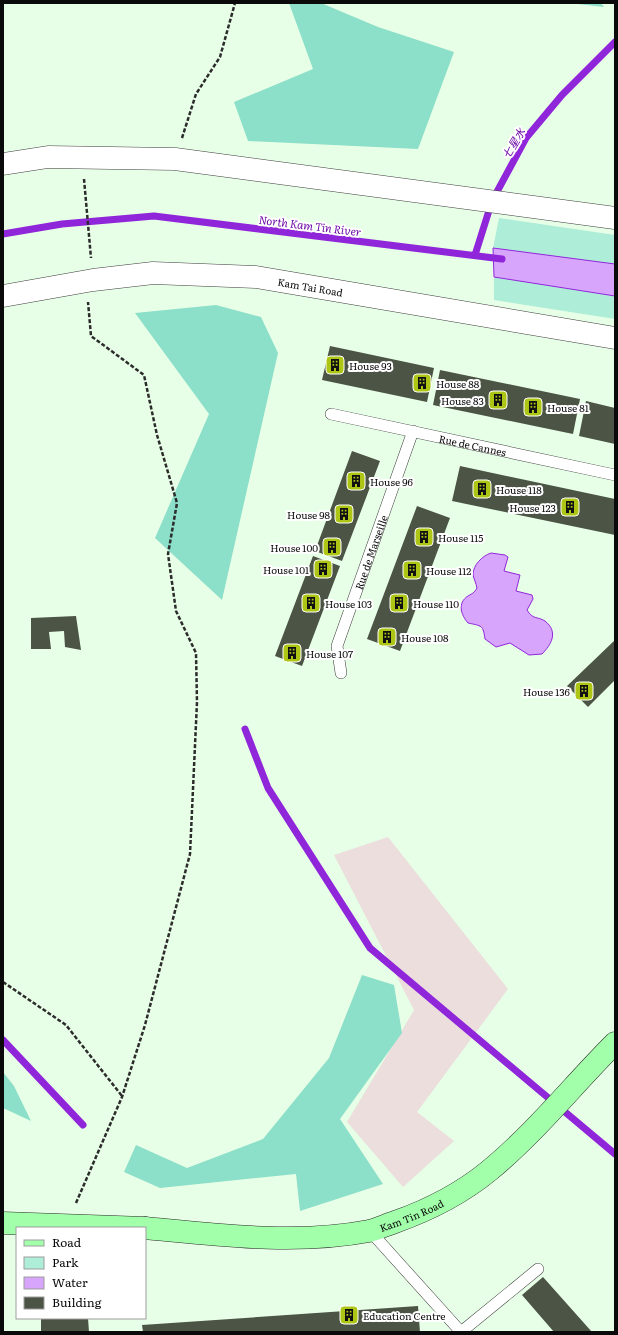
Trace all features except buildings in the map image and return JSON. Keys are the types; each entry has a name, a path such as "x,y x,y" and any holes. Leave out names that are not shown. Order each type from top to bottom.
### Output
{"main road":[{"name":"Kam Tin Road","path":"146,1228 234,1237 321,1237 370,1231 420,1214 474,1183 520,1143 615,1043"},
{"name":"Kam Tin Road","path":"3,1223 126,1227"}],"street":[{"path":"3,164 48,157 175,159 615,218"},
{"name":"Kam Tai Road","path":"3,296 93,273 256,277 615,338"}],"lane":[{"name":"Rue de Cannes","path":"331,414 615,475"},
{"name":"Rue de Marseille","path":"341,673 337,646 413,431"},
{"path":"370,1231 461,1332 538,1269"}],"path":[{"path":"175,159 196,94 220,57 235,3"},
{"path":"68,1224 122,1097 145,1025 190,854 197,702 196,652 176,611 168,554 176,503 157,435 144,375 91,336 87,304 93,273 84,178"},
{"path":"3,982 66,1025 122,1097"}],"shaded area":[{"path":"289,3 321,3 378,27 454,52 418,149 248,141 234,102 313,69"},
{"path":"569,3 601,3 604,7"},
{"path":"216,305 261,317 278,353 222,600 155,538 209,414 135,313"},
{"path":"388,837 508,989 417,1112 454,1141 403,1187 347,1122 414,1010 334,855"},
{"path":"362,975 394,985 402,1033 340,1119 383,1184 300,1211 296,1174 160,1188 124,1172 136,1145 187,1168 263,1139 329,1058"},
{"path":"3,1072 14,1086 31,1121 3,1108"}],"green space":[{"path":"499,218 615,235 615,265 493,248"},
{"path":"494,277 615,296 615,319 494,300"}],"water":[{"path":"493,248 615,264 615,296 494,277"},
{"path":"491,553 505,555 508,557 504,571 520,575 516,591 532,595 533,599 527,610 533,617 545,621 552,630 553,634 551,643 542,654 529,655 510,643 496,647 485,639 481,627 468,623 462,613 462,602 477,588 473,575 476,564 484,556"}],"waterway":[{"name":"七星水","path":"475,255 492,201 526,138 562,95 615,42"},
{"name":"North Kam Tin River","path":"3,234 62,224 154,216 502,259"},
{"path":"245,729 268,788 370,948 615,1154"},
{"path":"3,1040 83,1125"}],"place":[{"name":"House 93","path":"335,365"},
{"name":"House 88","path":"422,383"},
{"name":"House 83","path":"498,400"},
{"name":"House 81","path":"533,407"},
{"name":"House 96","path":"356,481"},
{"name":"House 118","path":"482,489"},
{"name":"House 123","path":"570,507"},
{"name":"House 98","path":"344,514"},
{"name":"House 115","path":"424,537"},
{"name":"House 100","path":"332,547"},
{"name":"House 101","path":"323,569"},
{"name":"House 112","path":"412,570"},
{"name":"House 103","path":"311,603"},
{"name":"House 110","path":"399,603"},
{"name":"House 108","path":"387,637"},
{"name":"House 107","path":"292,653"},
{"name":"House 136","path":"584,691"},
{"name":"Education Centre","path":"349,1315"}]}
